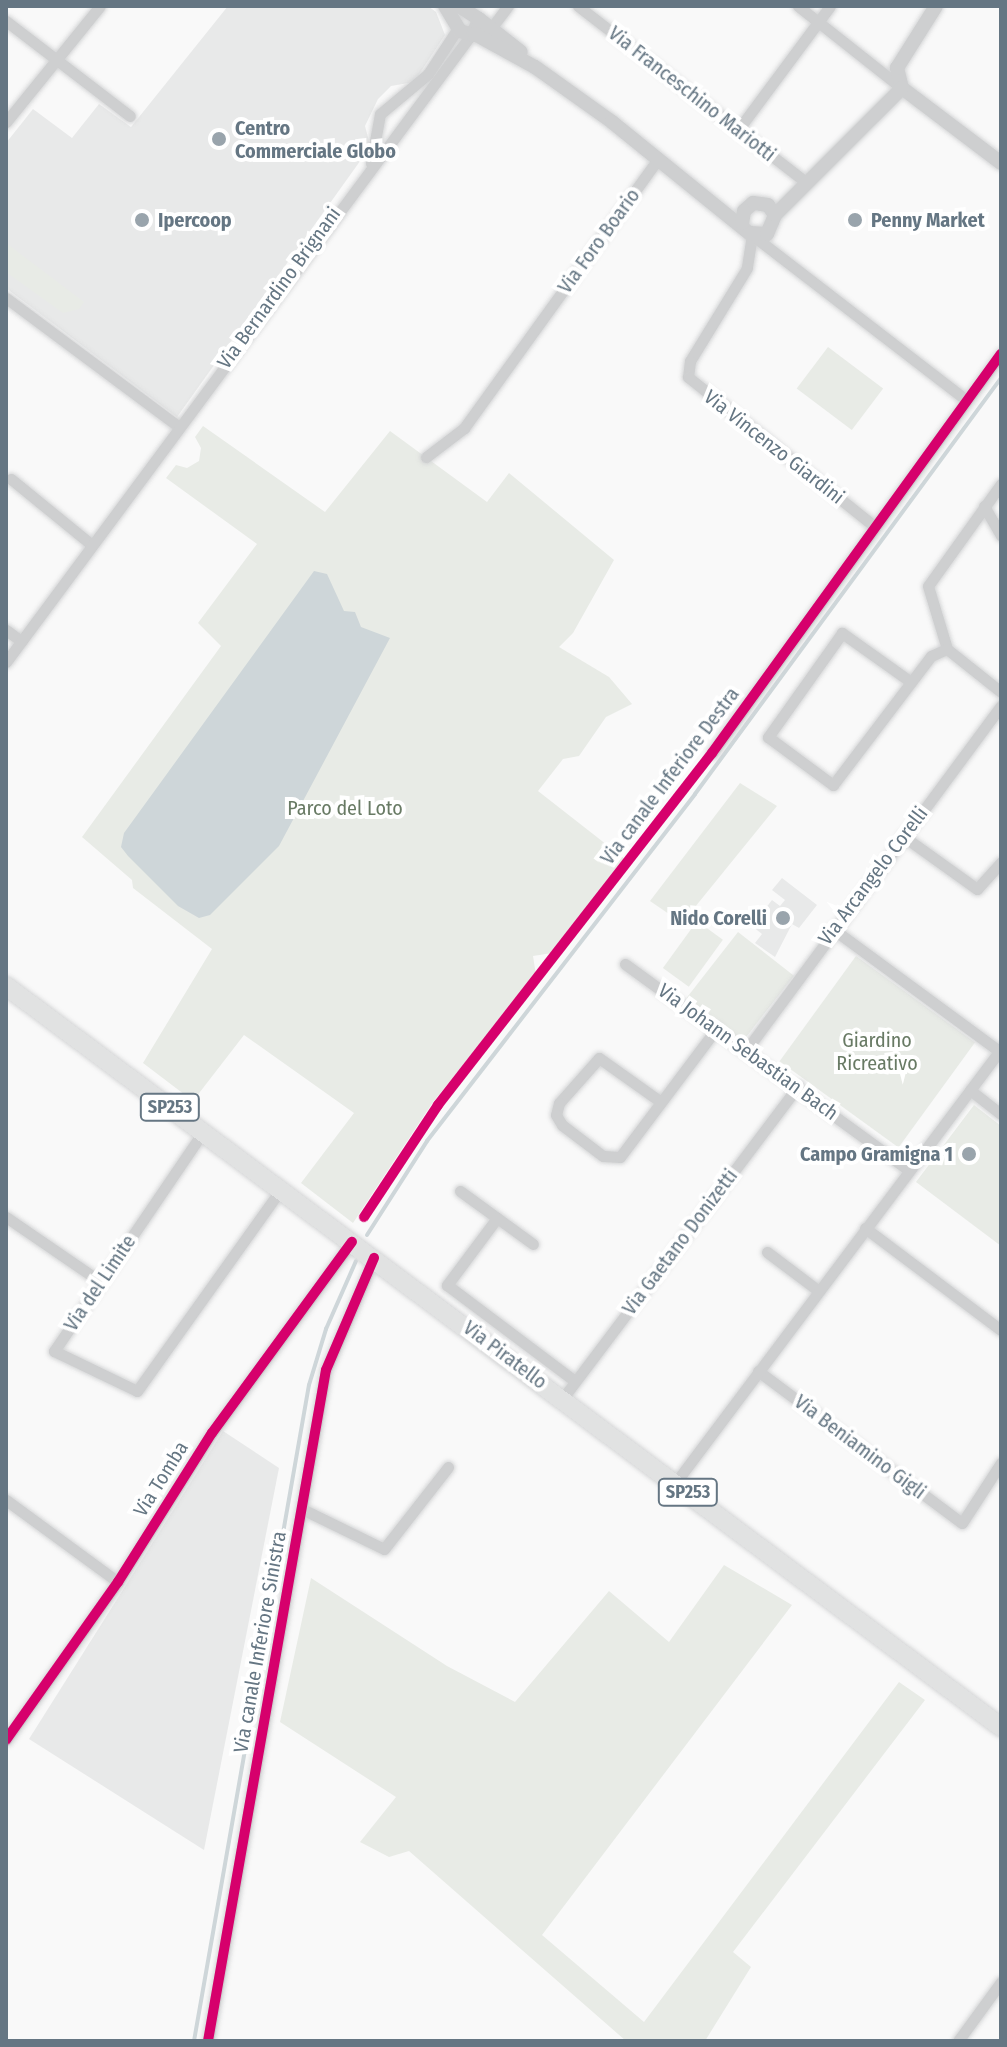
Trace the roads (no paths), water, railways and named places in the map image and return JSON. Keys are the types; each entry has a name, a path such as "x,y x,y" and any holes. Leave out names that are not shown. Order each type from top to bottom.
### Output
{"main road":[{"name":"Via Piratello","path":"6,986 1001,1727"}],"street":[{"path":"6,122 100,6"},
{"path":"445,6 535,67 713,199 779,258 966,400"},
{"name":"Via Bernardino Brignani","path":"6,662 371,163 416,107 432,77 470,23 508,6"},
{"name":"Via Franceschino Mariotti","path":"578,6 806,182"},
{"path":"798,6 1001,163"},
{"path":"738,130 830,6"},
{"path":"902,88 897,68 936,6"},
{"path":"6,21 130,116"},
{"path":"371,163 376,130 387,103 432,77"},
{"path":"713,199 772,210 806,182 902,88"},
{"path":"405,92 416,107"},
{"path":"376,130 393,138"},
{"name":"Via Foro Boario","path":"426,457 464,428 658,159"},
{"path":"747,207 747,229"},
{"path":"772,210 771,231 779,258"},
{"path":"747,229 771,231"},
{"name":"Via Vincenzo Giardini","path":"747,229 747,268 690,361 688,377 873,525"},
{"path":"6,298 178,426"},
{"name":"Via canale Inferiore Destra","path":"712,753 873,525 1001,354"},
{"path":"11,479 92,545"},
{"path":"1001,484 929,581 947,649 997,689 1001,674"},
{"path":"984,506 1001,536"},
{"path":"6,630 21,641"},
{"path":"911,682 842,633 768,737 833,785 931,656 947,649"},
{"name":"Via Arcangelo Corelli","path":"747,1049 1001,706"},
{"path":"903,836 970,887 983,886 1001,862"},
{"path":"676,1482 1000,1050 833,929"},
{"name":"Via Johann Sebastian Bach","path":"625,964 747,1049 909,1170"},
{"path":"661,1102 599,1058 559,1103 556,1115 562,1125 603,1156 615,1159 624,1155 717,1028"},
{"name":"Via Gaetano Donizetti","path":"563,1398 798,1086"},
{"path":"970,1090 1001,1114"},
{"name":"Via del Limite","path":"203,1132 54,1351 137,1391 281,1189"},
{"path":"460,1191 533,1244"},
{"path":"6,1217 101,1282"},
{"path":"497,1218 447,1285 575,1381"},
{"path":"865,1228 1001,1330"},
{"name":"Via Tomba","path":"6,1740 118,1582 212,1433 352,1242"},
{"path":"767,1252 819,1291"},
{"name":"Via canale Inferiore Sinistra","path":"208,2041 326,1370 374,1258"},
{"name":"Via Beniamino Gigli","path":"758,1371 962,1523 1001,1463"},
{"path":"302,1509 384,1549 448,1467"},
{"path":"6,1500 118,1582"},
{"path":"958,2041 1001,1982"}],"waterway":[{"path":"367,1235 427,1141 695,794 1001,378"},
{"path":"194,2041 309,1385 326,1329 356,1261"}],"place":[{"name":"Centro Commerciale Globo","path":"219,139"},
{"name":"Ipercoop","path":"142,220"},
{"name":"Penny Market","path":"855,220"},
{"name":"Nido Corelli","path":"783,918"},
{"name":"Campo Gramigna 1","path":"969,1154"}],"park label":[{"name":"Parco del Loto","path":"345,808"},
{"name":"Giardino Ricreativo","path":"877,1052"}]}
